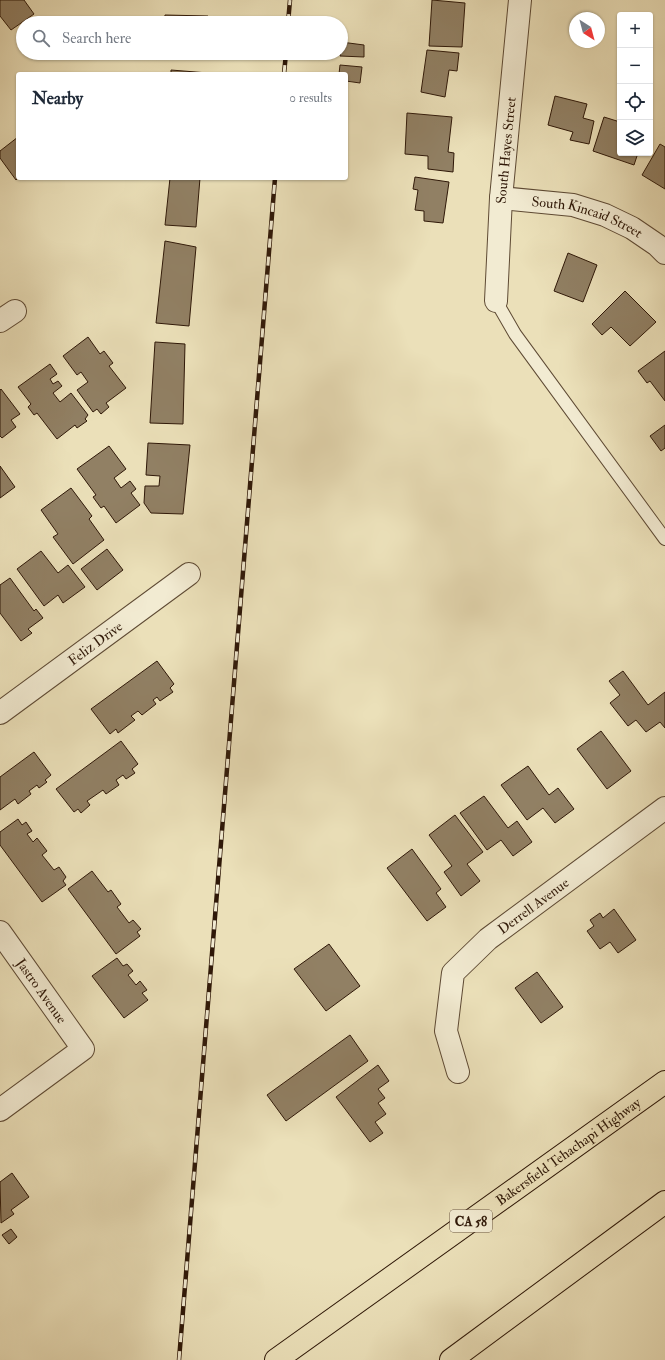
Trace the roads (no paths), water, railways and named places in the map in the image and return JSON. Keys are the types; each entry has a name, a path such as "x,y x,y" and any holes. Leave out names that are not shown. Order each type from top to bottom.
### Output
{"highway":[{"name":"Bakersfield Tehachapi Highway","path":"276,1360 665,1082"},
{"path":"451,1360 665,1202"}],"street":[{"name":"South Hayes Street","path":"496,301 501,198 520,0"},
{"name":"South Kincaid Street","path":"501,198 573,205 605,215 632,228 665,253"},
{"name":"Feliz Drive","path":"0,713 190,574"},
{"name":"Derrell Avenue","path":"458,1072 446,1031 452,973 488,939 665,808"},
{"name":"Jastro Avenue","path":"0,932 83,1049 0,1110"}],"lane":[{"path":"496,301 515,334 665,539"}],"railway":[{"path":"289,16 290,0"},
{"path":"284,72 285,60"},
{"path":"179,1360 275,180"}]}
